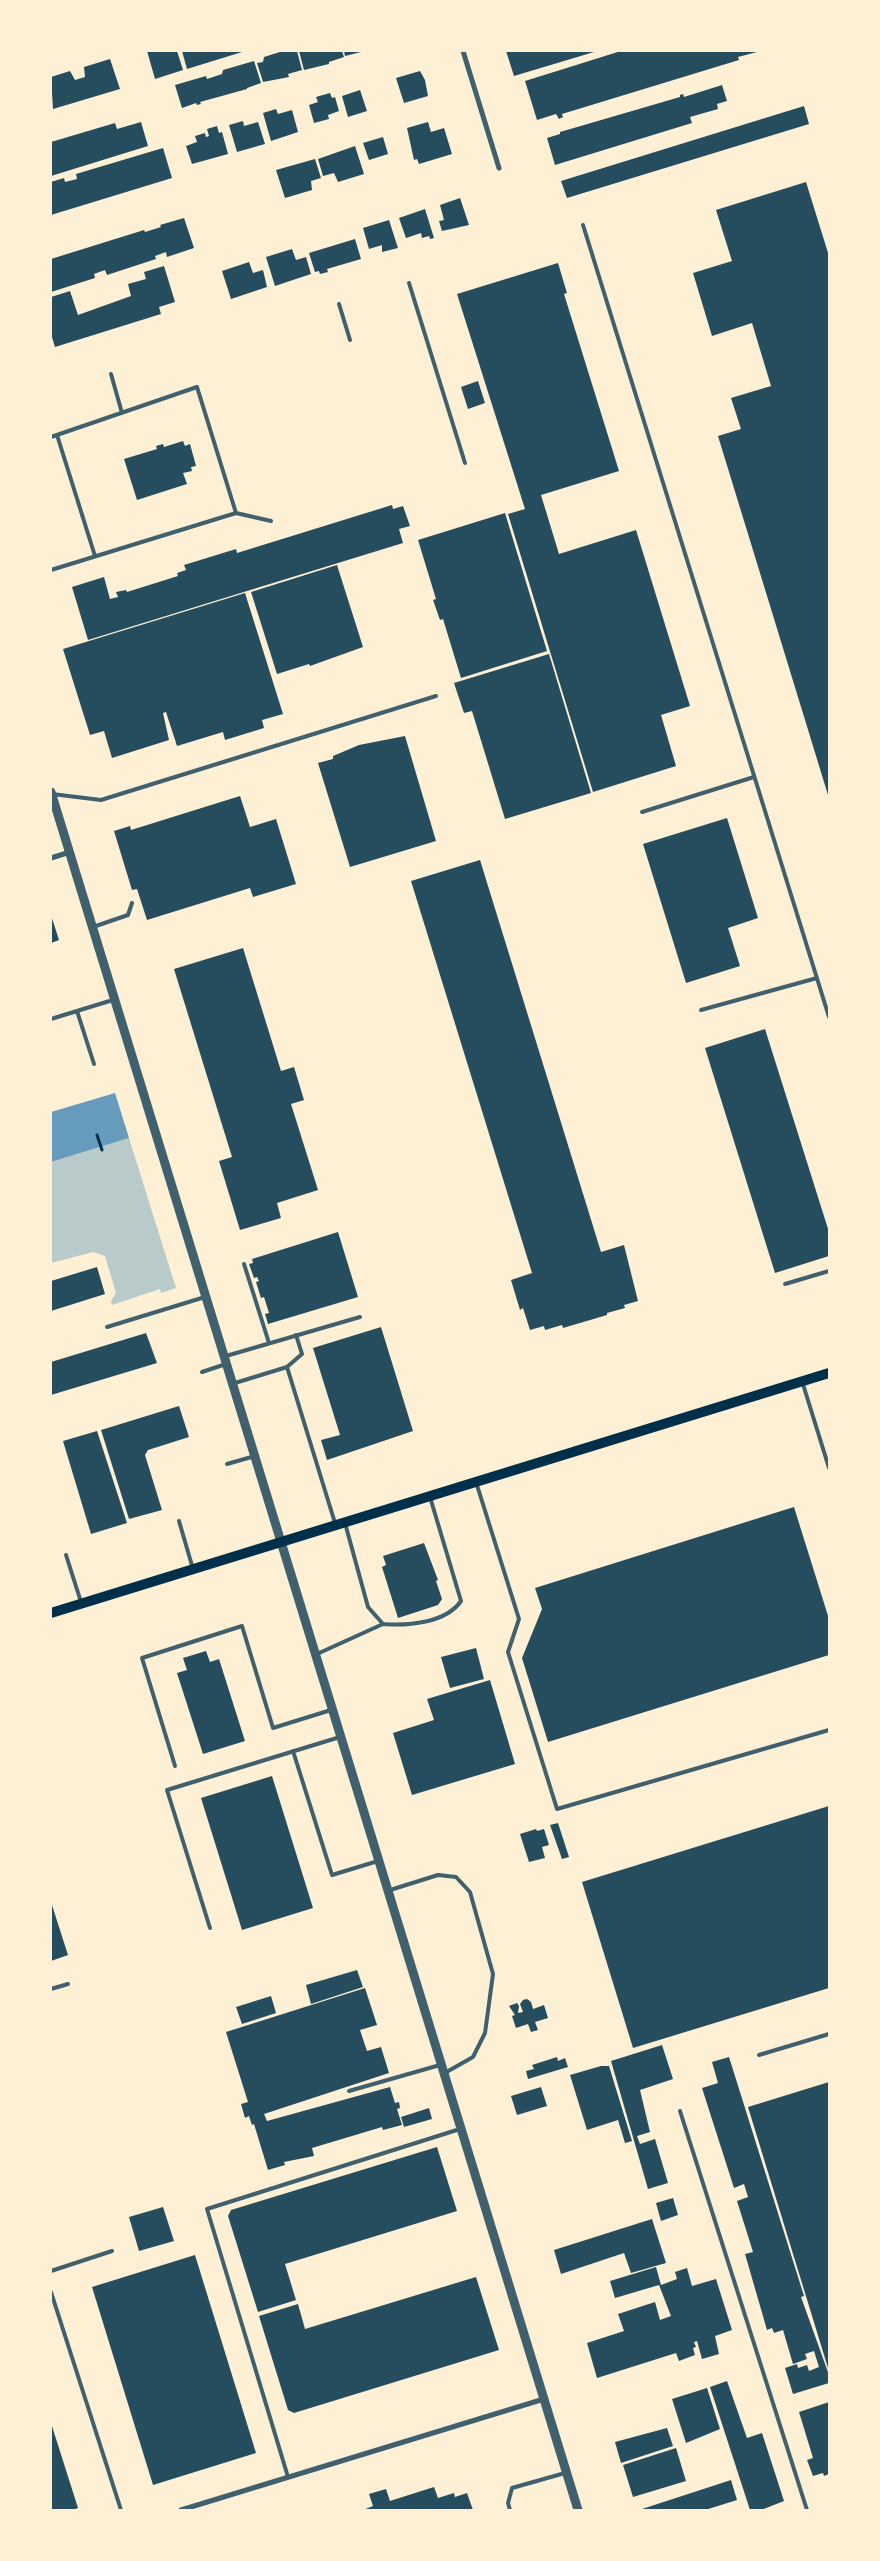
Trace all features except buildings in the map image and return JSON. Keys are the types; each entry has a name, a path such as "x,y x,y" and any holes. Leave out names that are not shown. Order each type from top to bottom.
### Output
{"main road":[{"path":"51,1613 829,1373"}],"street":[{"path":"463,51 499,168"},
{"path":"51,793 235,1383 331,1710 578,2510"},
{"path":"51,858 70,852"},
{"path":"181,2510 544,2399"}],"lane":[{"path":"583,225 829,1017"},
{"path":"409,283 465,463"},
{"path":"339,304 350,340"},
{"path":"111,374 122,413"},
{"path":"51,437 197,386 236,513"},
{"path":"57,436 95,556"},
{"path":"51,570 236,513 271,520"},
{"path":"51,793 100,800 436,696"},
{"path":"642,812 754,777"},
{"path":"93,927 128,915 132,903"},
{"path":"701,1010 817,978"},
{"path":"51,1019 116,999"},
{"path":"77,1011 94,1064"},
{"path":"244,1264 269,1343"},
{"path":"786,1284 829,1271"},
{"path":"107,1328 208,1296"},
{"path":"202,1372 227,1359 269,1343 360,1316"},
{"path":"235,1383 287,1367 302,1354 296,1335"},
{"path":"287,1367 368,1607 383,1624"},
{"path":"802,1381 827,1455 829,1468"},
{"path":"227,1464 257,1455"},
{"path":"476,1482 520,1619 508,1652 557,1809 829,1730"},
{"path":"314,1654 383,1624 404,1626 435,1618 455,1610 461,1601 430,1497"},
{"path":"179,1521 194,1570"},
{"path":"66,1555 82,1604"},
{"path":"175,1766 142,1658 242,1626 274,1728 331,1710"},
{"path":"210,1928 167,1790 340,1738"},
{"path":"293,1751 332,1875 378,1861"},
{"path":"387,1891 438,1875 456,1878 470,1892 493,1974 492,1984 484,2033 473,2057 443,2074"},
{"path":"51,1989 68,1984"},
{"path":"759,2055 829,2034"},
{"path":"349,2091 440,2064"},
{"path":"680,2111 807,2510"},
{"path":"288,2477 207,2209 460,2129"},
{"path":"51,2271 112,2251"},
{"path":"51,2292 121,2510"},
{"path":"510,2510 508,2503 512,2488 566,2472"}],"path":[{"path":"97,1135 102,1150"}],"shaded area":[{"path":"129,1138 176,1288 161,1293 160,1289 112,1305 111,1301 116,1293 105,1256 93,1252 51,1263 51,1162"}],"water":[{"path":"115,1093 129,1138 51,1162 51,1112"}]}
